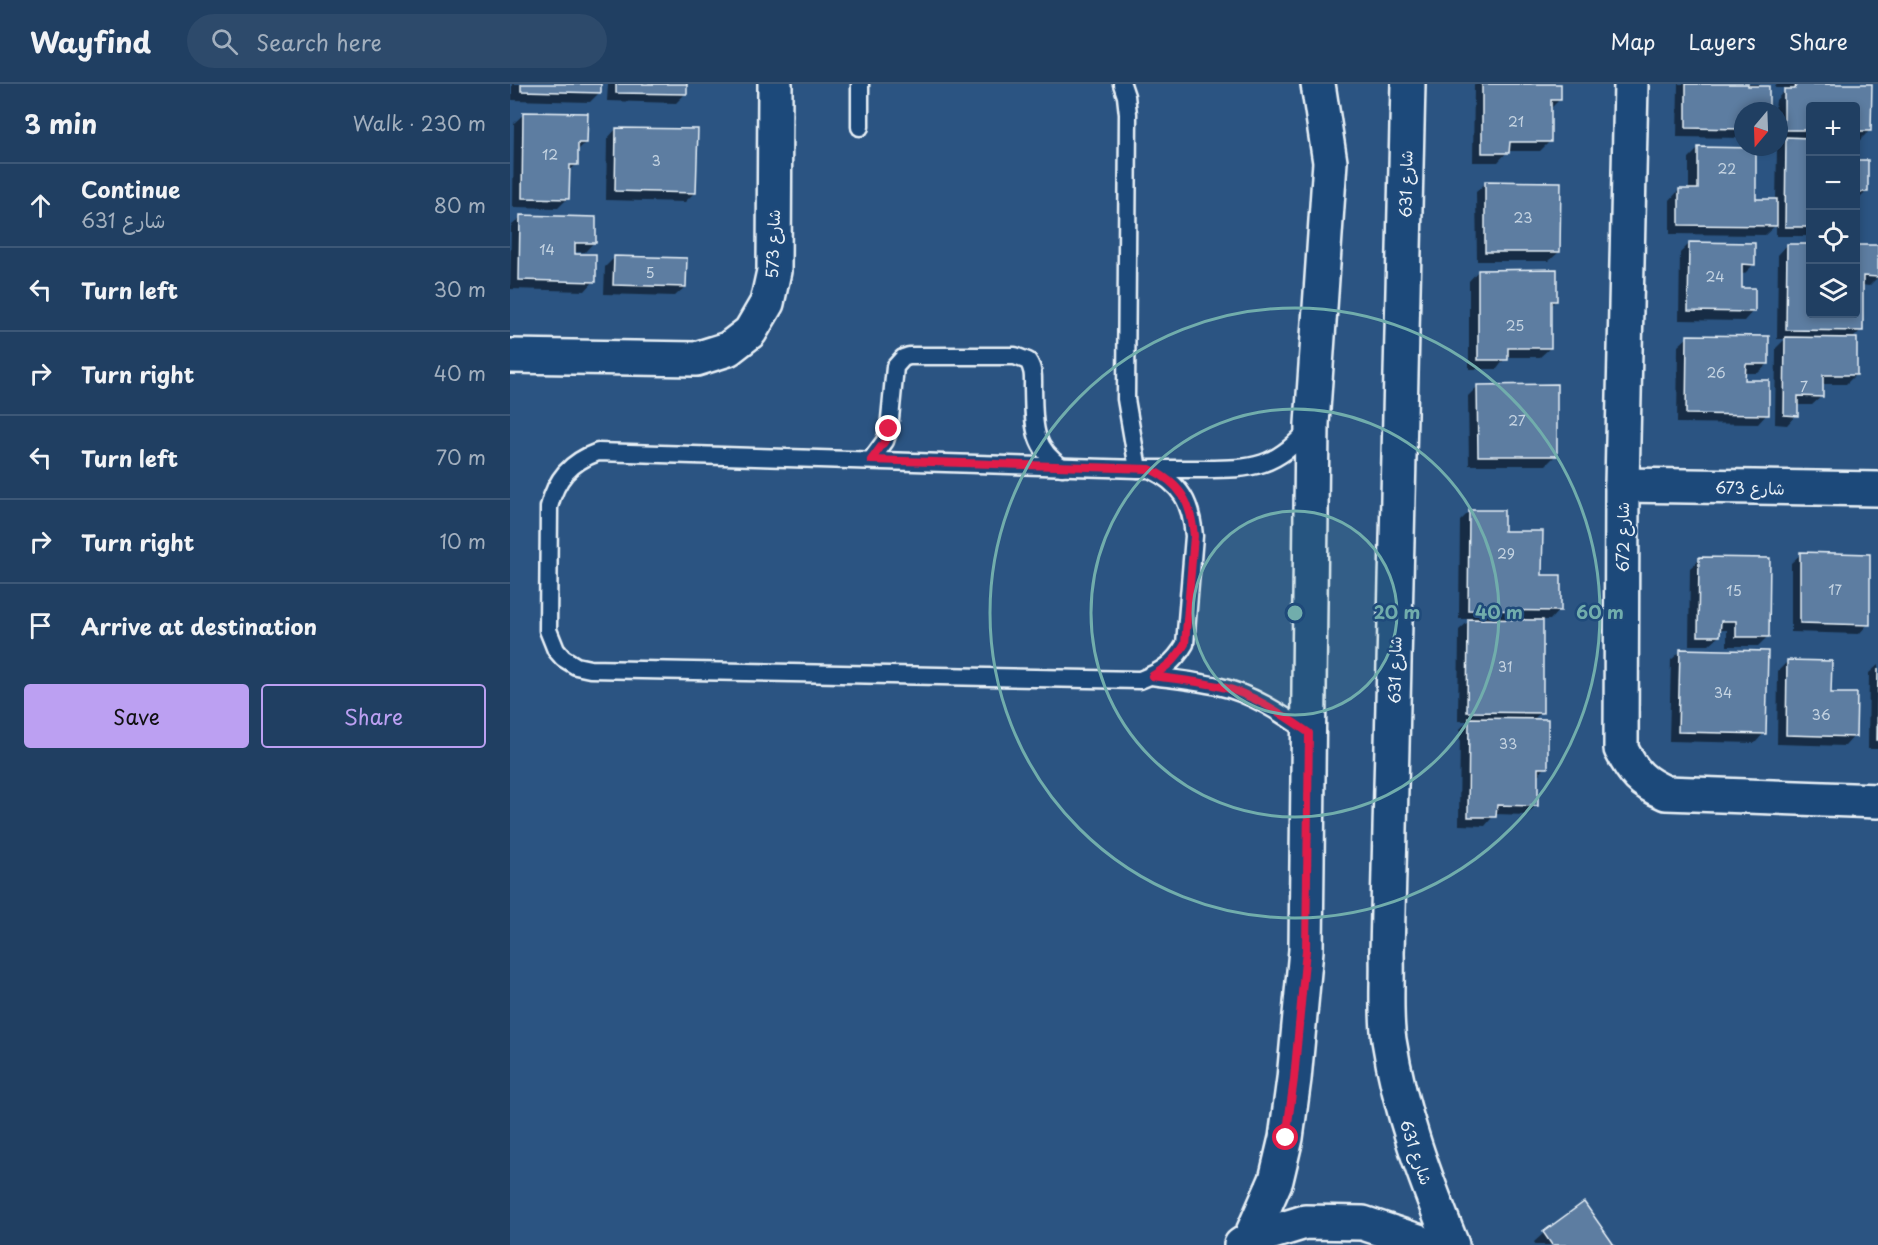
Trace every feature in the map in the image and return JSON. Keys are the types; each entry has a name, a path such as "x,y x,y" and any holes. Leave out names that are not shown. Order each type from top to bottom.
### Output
{"main road":[{"name":"شارع 573","path":"510,356 696,359 728,349 750,332 767,303 774,271 775,84"},
{"path":"1246,1242 1276,1180 1286,1138 1306,950 1312,424 1330,162 1318,84"},
{"name":"شارع 631","path":"1408,84 1387,953 1389,1038 1401,1102 1417,1156 1452,1245"},
{"name":"شارع 672","path":"1631,84 1622,485 1621,749 1632,771 1647,785 1666,794 1878,801"},
{"name":"شارع 673","path":"1622,485 1878,489"},
{"path":"1246,1242 1305,1222 1363,1223 1418,1241 1423,1245"}],"lane":[{"path":"860,84 860,128"},
{"path":"1122,84 1128,114 1125,399 1144,469"},
{"path":"871,460 885,441 889,429 895,367 903,358 909,356 1015,356 1028,361 1033,373 1034,429 1038,441 1052,460 1062,467"},
{"path":"1144,469 1166,477 1179,489 1188,503 1194,536 1185,644 1173,662 1152,676 1140,680 590,669 576,666 563,658 556,650 548,630 549,507 553,491 561,477 572,465 598,452 1062,467 1233,470 1264,464 1283,454 1299,441 1312,424"},
{"path":"1152,676 1218,686 1243,694 1266,705 1309,733"}],"building":[{"path":"521,84 601,84 601,93 521,91"},
{"path":"616,84 687,84 687,94 616,93"},
{"path":"1482,84 1561,84 1561,100 1551,100 1551,142 1510,142 1509,153 1482,153"},
{"path":"1686,84 1769,86 1769,102 1734,102 1734,129 1686,128"},
{"path":"1796,84 1872,84 1871,131 1860,131 1860,102 1806,102 1806,130 1788,130 1788,102 1784,102 1784,89 1795,89"},
{"path":"523,112 588,113 587,143 578,143 578,165 570,165 569,199 522,198"},
{"path":"616,128 698,129 696,193 615,191"},
{"path":"1788,137 1806,138 1806,227 1785,227"},
{"path":"1698,147 1734,148 1734,156 1756,156 1756,199 1777,199 1777,226 1679,225 1679,189 1698,189"},
{"path":"1860,160 1868,160 1868,192 1860,192"},
{"path":"1485,181 1561,182 1560,252 1485,252"},
{"path":"520,215 596,217 596,243 575,243 575,254 596,254 596,282 519,280"},
{"path":"1689,242 1755,243 1755,265 1742,264 1742,288 1755,288 1755,312 1688,311"},
{"path":"1787,244 1806,244 1806,318 1860,318 1860,245 1878,245 1878,277 1863,276 1863,331 1786,330"},
{"path":"614,256 687,258 686,287 613,285"},
{"path":"1557,269 1557,301 1551,301 1551,348 1508,348 1508,360 1478,360 1478,270"},
{"path":"1687,335 1769,336 1769,364 1746,364 1745,380 1769,380 1769,415 1686,414"},
{"path":"1785,337 1857,338 1857,375 1823,375 1823,397 1798,396 1798,416 1784,415"},
{"path":"1557,384 1557,456 1478,456 1477,385"},
{"path":"1469,510 1504,510 1504,531 1543,531 1542,575 1561,575 1561,611 1468,610"},
{"path":"1800,552 1870,554 1870,625 1800,623"},
{"path":"1699,557 1770,558 1769,637 1736,637 1736,621 1721,621 1720,636 1698,636"},
{"path":"1468,619 1543,620 1543,713 1467,712"},
{"path":"1680,649 1768,651 1766,734 1678,732"},
{"path":"1787,660 1832,661 1831,693 1857,693 1856,737 1786,735"},
{"path":"1878,669 1878,740 1877,740"},
{"path":"1469,718 1548,719 1548,768 1538,768 1538,806 1497,805 1496,817 1468,817"},
{"path":"1584,1202 1614,1245 1552,1245 1543,1232"}],"route":[{"path":"889,429 885,441 871,460 1150,469 1166,477 1179,489 1188,503 1194,536 1185,644 1178,657 1152,676 1218,686 1243,694 1288,718 1309,733 1306,950 1286,1138"}]}
